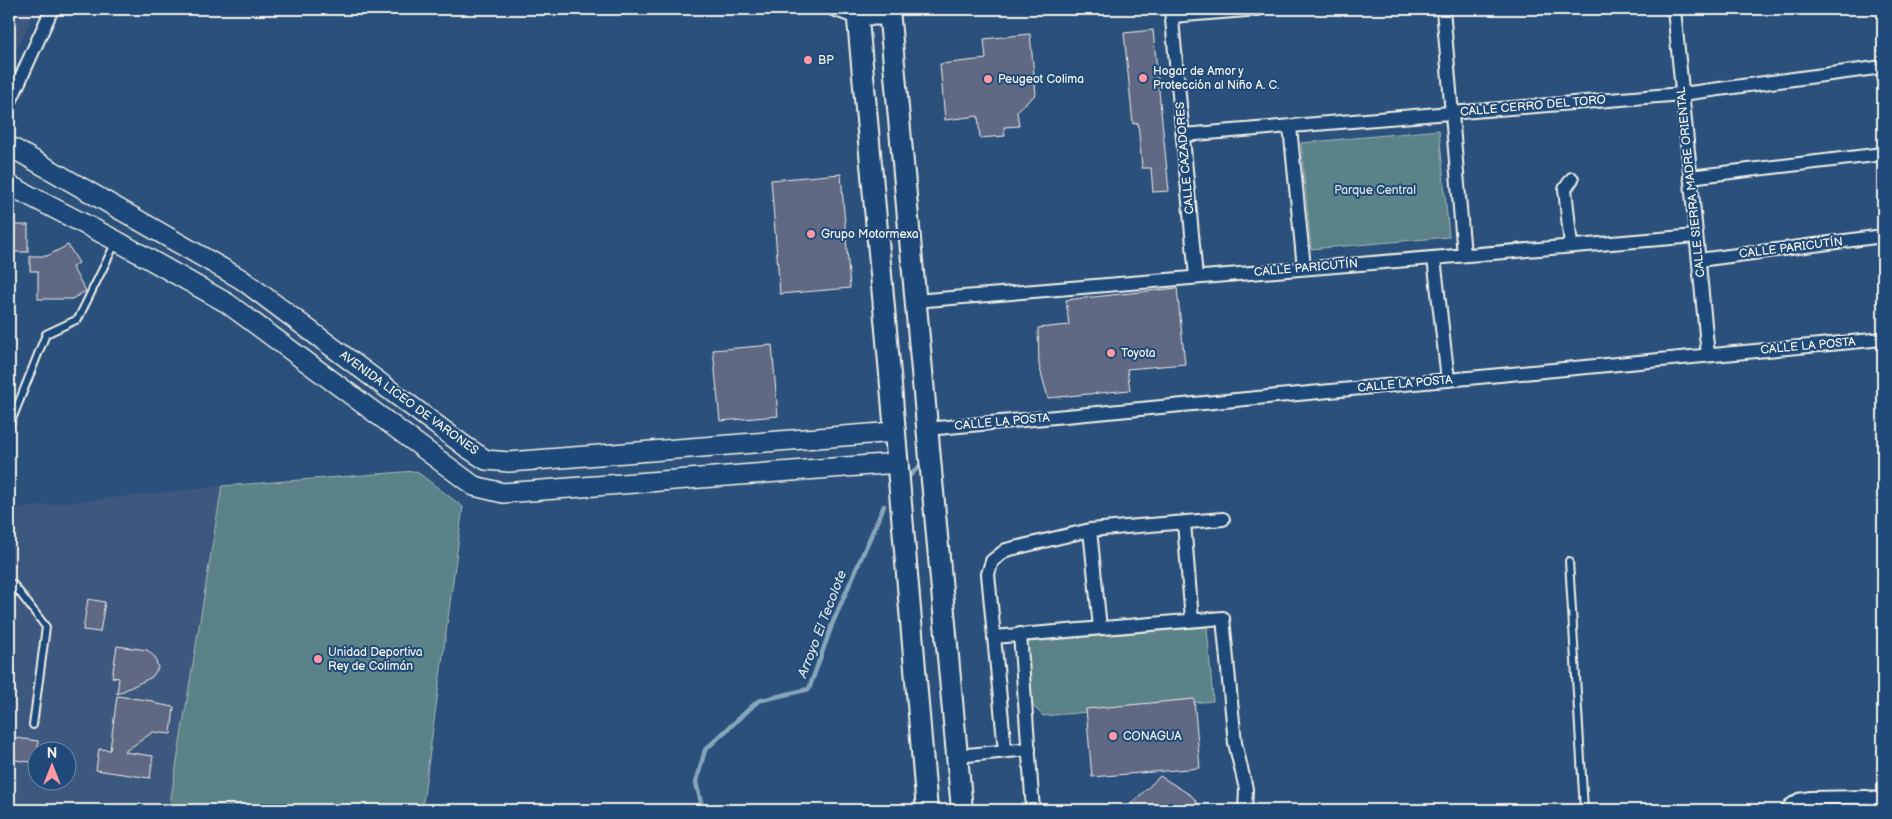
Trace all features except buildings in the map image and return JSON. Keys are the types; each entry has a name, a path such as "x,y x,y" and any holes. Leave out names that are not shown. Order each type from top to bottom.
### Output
{"main road":[{"path":"857,13 904,529 927,810"},
{"path":"890,14 962,810"},
{"path":"904,529 935,526"}],"street":[{"path":"9,104 52,9"},
{"path":"833,9 857,13 890,14"},
{"path":"1171,13 1258,9"},
{"path":"1443,9 1464,255"},
{"name":"CALLE SIERRA MADRE ORIENTAL","path":"1674,9 1708,355"},
{"name":"CALLE CAZADORES","path":"1171,13 1196,277"},
{"name":"CALLE CERRO DEL TORO","path":"1183,136 1682,94 1883,67"},
{"path":"1290,127 1304,268"},
{"name":"AVENIDA LICEO DE VARONES","path":"9,146 242,278 466,448 486,460 509,462 895,432"},
{"path":"1690,177 1883,154"},
{"path":"1571,246 1565,189 1572,179"},
{"path":"9,185 116,241 227,303 474,486 503,494 898,463"},
{"name":"CALLE PARICUTÍN","path":"916,300 1696,236"},
{"name":"CALLE PARICUTÍN","path":"1698,260 1883,236"},
{"path":"1434,258 1448,380"},
{"name":"CALLE LA POSTA","path":"927,429 1883,339"},
{"path":"449,469 466,448"},
{"path":"1005,751 988,574 992,561 1006,550 1090,530 1223,519"},
{"path":"1184,523 1192,620"},
{"path":"1090,530 1100,628"},
{"path":"994,637 1223,618 1235,743 1246,789 1245,810"},
{"path":"1020,634 1034,810"},
{"path":"957,756 1029,749"},
{"path":"1787,810 1799,800 1811,798 1867,797 1883,801"}],"lane":[{"path":"9,427 46,334 78,319 116,241"},
{"path":"1569,560 1584,810"},
{"path":"9,584 13,584 46,627 33,725"}],"shaded area":[{"path":"9,9 36,9 9,65"},
{"path":"222,486 169,810 9,810 9,509"}],"green space":[{"name":"Parque Central","path":"1439,130 1449,237 1311,249 1301,143"},
{"name":"Unidad Deportiva Rey de Colimán","path":"416,471 463,507 422,810 169,810 222,486"},
{"path":"1207,627 1213,701 1043,716 1032,705 1027,642"}],"waterway":[{"name":"Arroyo El Tecolote","path":"907,478 920,466"},
{"name":"Arroyo El Tecolote","path":"703,810 696,783 705,750 758,701 809,689 833,622 884,506"}],"place":[{"name":"BP","path":"808,60"},
{"name":"Hogar de Amor y Protección al Niño A. C.","path":"1143,78"},
{"name":"Peugeot Colima","path":"988,79"},
{"name":"Grupo Motormexa","path":"811,234"},
{"name":"Toyota","path":"1111,353"},
{"name":"Unidad Deportiva Rey de Colimán","path":"318,659"},
{"name":"CONAGUA","path":"1113,736"}]}
